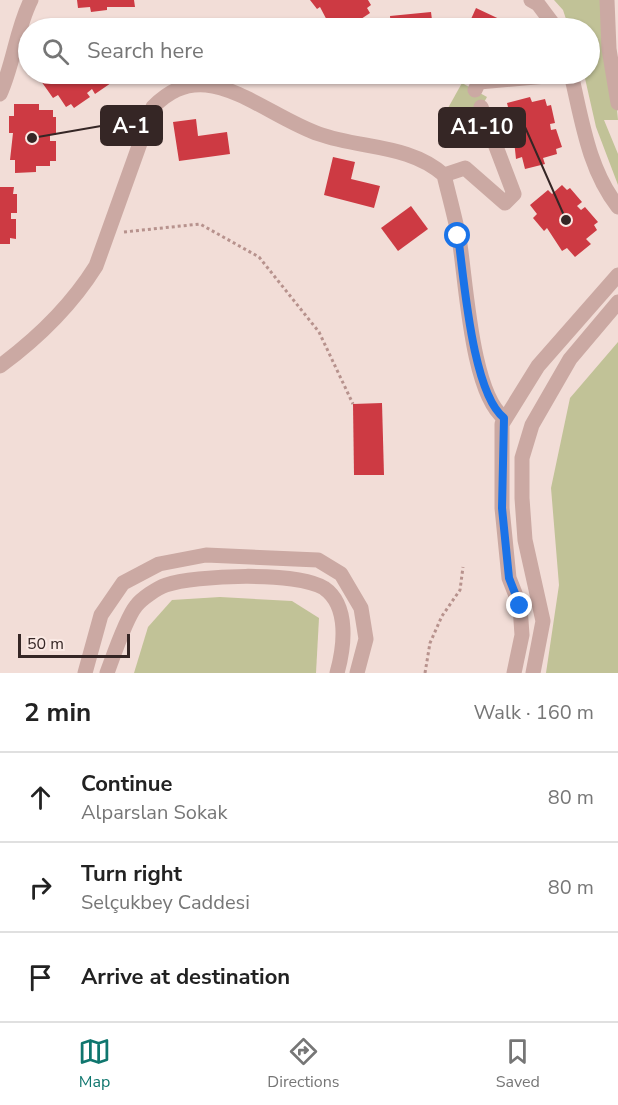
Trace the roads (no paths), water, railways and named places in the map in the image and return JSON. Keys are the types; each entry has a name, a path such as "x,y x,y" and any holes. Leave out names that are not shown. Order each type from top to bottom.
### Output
{"street":[{"path":"22,18 31,0"},
{"path":"531,0 538,4 548,18"},
{"path":"607,0 609,49 618,103"},
{"path":"0,94 7,78 18,31"},
{"path":"0,366 43,331 81,289 96,266 153,107 165,95 188,84 225,88 319,134 413,155 444,175 458,236 478,371 497,412 504,418"},
{"path":"475,90 478,84"},
{"path":"572,84 585,138 607,192 618,207"},
{"path":"444,175 465,168 505,203 514,194 481,107"},
{"path":"514,673 522,635 520,606 509,578 502,508 504,418 551,350 618,275"},
{"path":"533,673 543,621 525,540 522,458 532,425 570,359 618,302"},
{"path":"85,673 101,615 123,583 159,564 206,555 318,560 341,574 362,608 366,639 357,673"},
{"path":"107,673 136,606 164,586 193,579 253,576 293,579 324,588 339,608 344,637 337,673"}],"place":[{"name":"A-1","path":"32,138"},
{"name":"A1-10","path":"566,220"}]}
